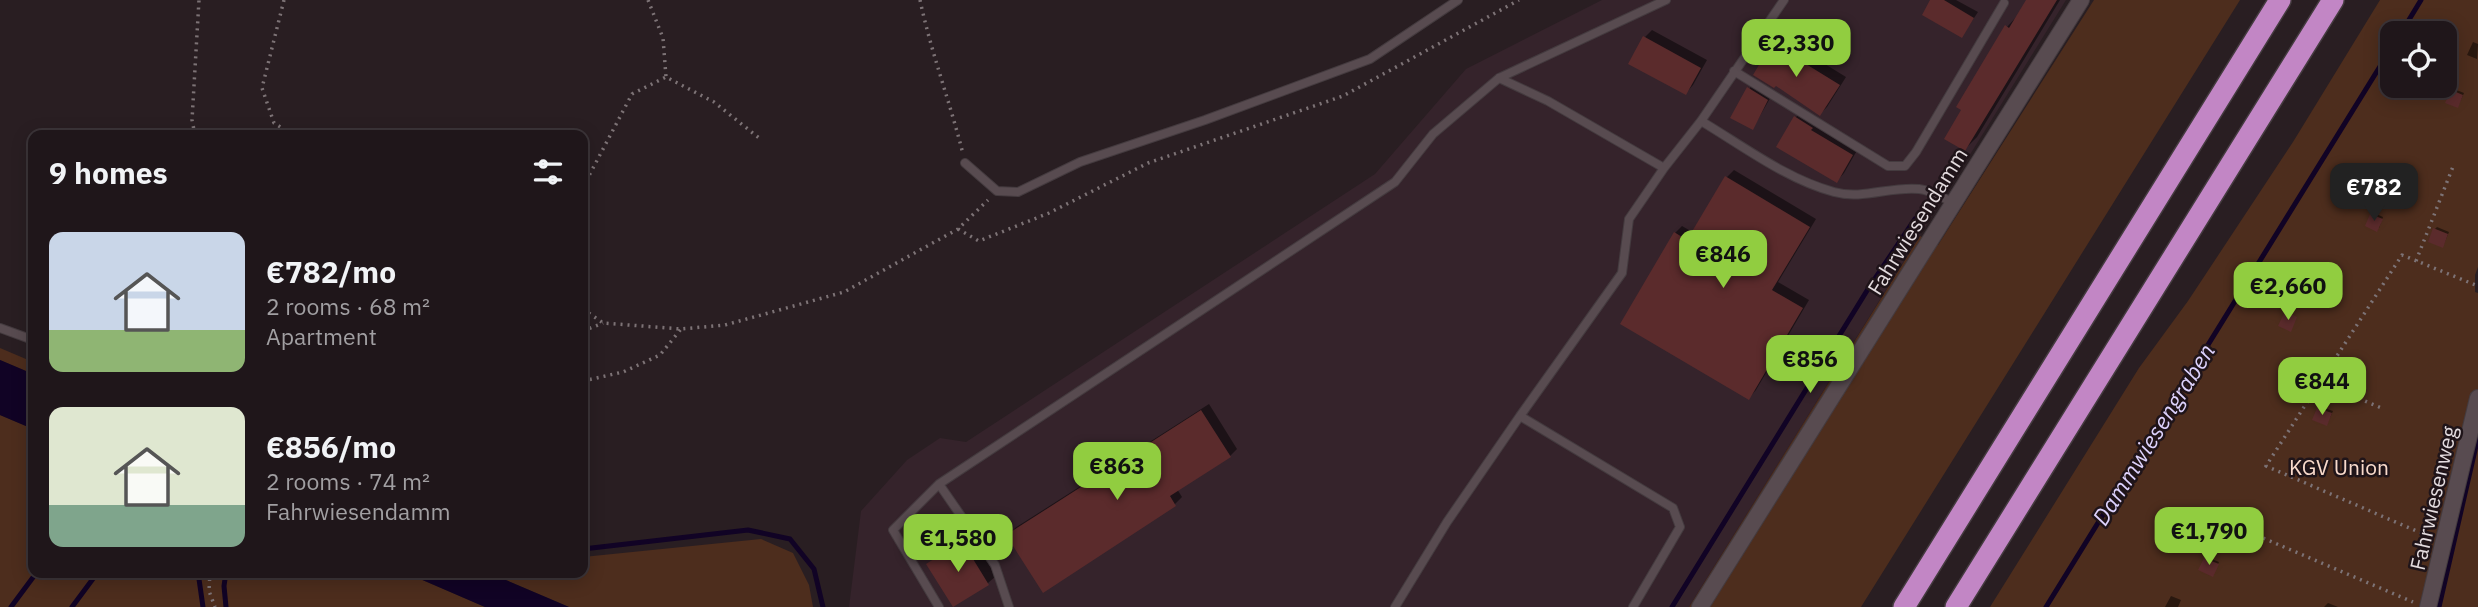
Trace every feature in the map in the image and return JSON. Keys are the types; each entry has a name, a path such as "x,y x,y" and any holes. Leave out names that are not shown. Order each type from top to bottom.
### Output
{"highway":[{"path":"1904,607 2280,0"},
{"path":"1956,607 2333,0"}],"street":[{"name":"Fahrwiesendamm","path":"1700,607 2081,0"},
{"name":"Fahrwiesenweg","path":"2421,604 2444,543 2478,398"}],"lane":[{"path":"965,163 997,191 1018,192 1080,162 1205,120 1370,59 1458,0"},
{"path":"939,607 892,530 939,484 1395,182 1433,134 1499,78 1666,0"},
{"path":"1395,607 1447,522 1622,273 1629,219 1701,121 1784,0"},
{"path":"1734,71 1888,166 1905,166 1916,152 2004,3"},
{"path":"1499,78 1548,101 1664,168"},
{"path":"1701,121 1790,175 1835,193 1863,195 1907,188 1922,189 1954,203"},
{"path":"0,328 28,338"},
{"path":"1520,416 1673,508 1680,527 1633,607"},
{"path":"939,484 995,565 1009,607"}],"path":[{"path":"194,130 192,120 199,0"},
{"path":"284,0 262,88 274,123 285,130"},
{"path":"648,0 663,37 666,77"},
{"path":"920,0 965,163"},
{"path":"958,229 979,241 1049,213 1148,163 1343,96 1519,0"},
{"path":"666,77 713,102 759,138"},
{"path":"588,178 632,94 666,77"},
{"path":"2416,261 2454,164"},
{"path":"588,329 603,323 681,329 725,325 844,292 958,229 997,191"},
{"path":"2444,543 2266,466 2402,255 2478,286"},
{"path":"588,312 603,323"},
{"path":"588,380 623,372 660,355 681,329"},
{"path":"2320,382 2384,409"},
{"path":"2244,530 2421,604"},
{"path":"209,578 209,591 215,607"}],"shaded area":[{"path":"1602,0 2066,0 1689,607 849,607 861,511 907,460 940,438 966,442 1375,174 1466,69"},
{"path":"0,360 28,372 28,427 0,415"},
{"path":"418,578 501,578 569,607 485,607"}],"green space":[{"path":"2094,0 2240,0 1861,607 1689,607 1920,236 1938,245"},
{"name":"KGV Union","path":"2380,0 2478,0 2478,267 2475,292 2478,293 2478,607 1990,607 2139,368 2188,301 2293,142"},
{"path":"0,348 28,360 28,372 0,360"},
{"path":"0,415 28,427 28,578 418,578 485,607 0,607"},
{"path":"761,539 793,553 809,585 813,607 569,607 501,578 588,578 588,556"}],"building":[{"path":"1930,0 1944,0 1974,18 1962,38 1922,15"},
{"path":"2026,0 2057,0 1965,151 1944,139 1961,110 1956,107 2005,25 2009,28"},
{"path":"1643,36 1701,68 1686,95 1628,64"},
{"path":"1772,43 1840,85 1820,116 1776,86 1774,88 1753,75"},
{"path":"1747,87 1768,100 1753,130 1730,118"},
{"path":"2457,92 2463,95 2458,108 2445,103 2447,98 2457,98"},
{"path":"1794,116 1813,128 1811,130 1853,155 1837,183 1776,147"},
{"path":"1725,176 1810,227 1772,290 1803,308 1749,400 1620,324 1674,232 1687,240"},
{"path":"2370,214 2383,219 2377,232 2365,226"},
{"path":"2433,228 2448,234 2443,248 2428,242"},
{"path":"2285,311 2297,317 2291,332 2278,326"},
{"path":"2317,408 2332,413 2327,426 2312,420"},
{"path":"1201,410 1231,457 1170,496 1176,506 1043,593 1006,535"},
{"path":"2184,528 2203,538 2196,551 2177,542"},
{"path":"962,541 989,585 953,607 926,564"},
{"path":"2204,558 2219,564 2213,577 2198,570"}],"waterway":[{"name":"Dammwiesengraben","path":"2408,21 2421,0"},
{"name":"Dammwiesengraben","path":"2046,607 2380,66"},
{"path":"1672,607 1868,289 1915,219"},
{"path":"2439,607 2478,437"},
{"path":"588,548 748,530 790,539 814,569 823,607"},
{"path":"11,607 33,578"},
{"path":"72,607 94,578"},
{"path":"199,578 203,607"},
{"path":"225,578 226,607"}]}
